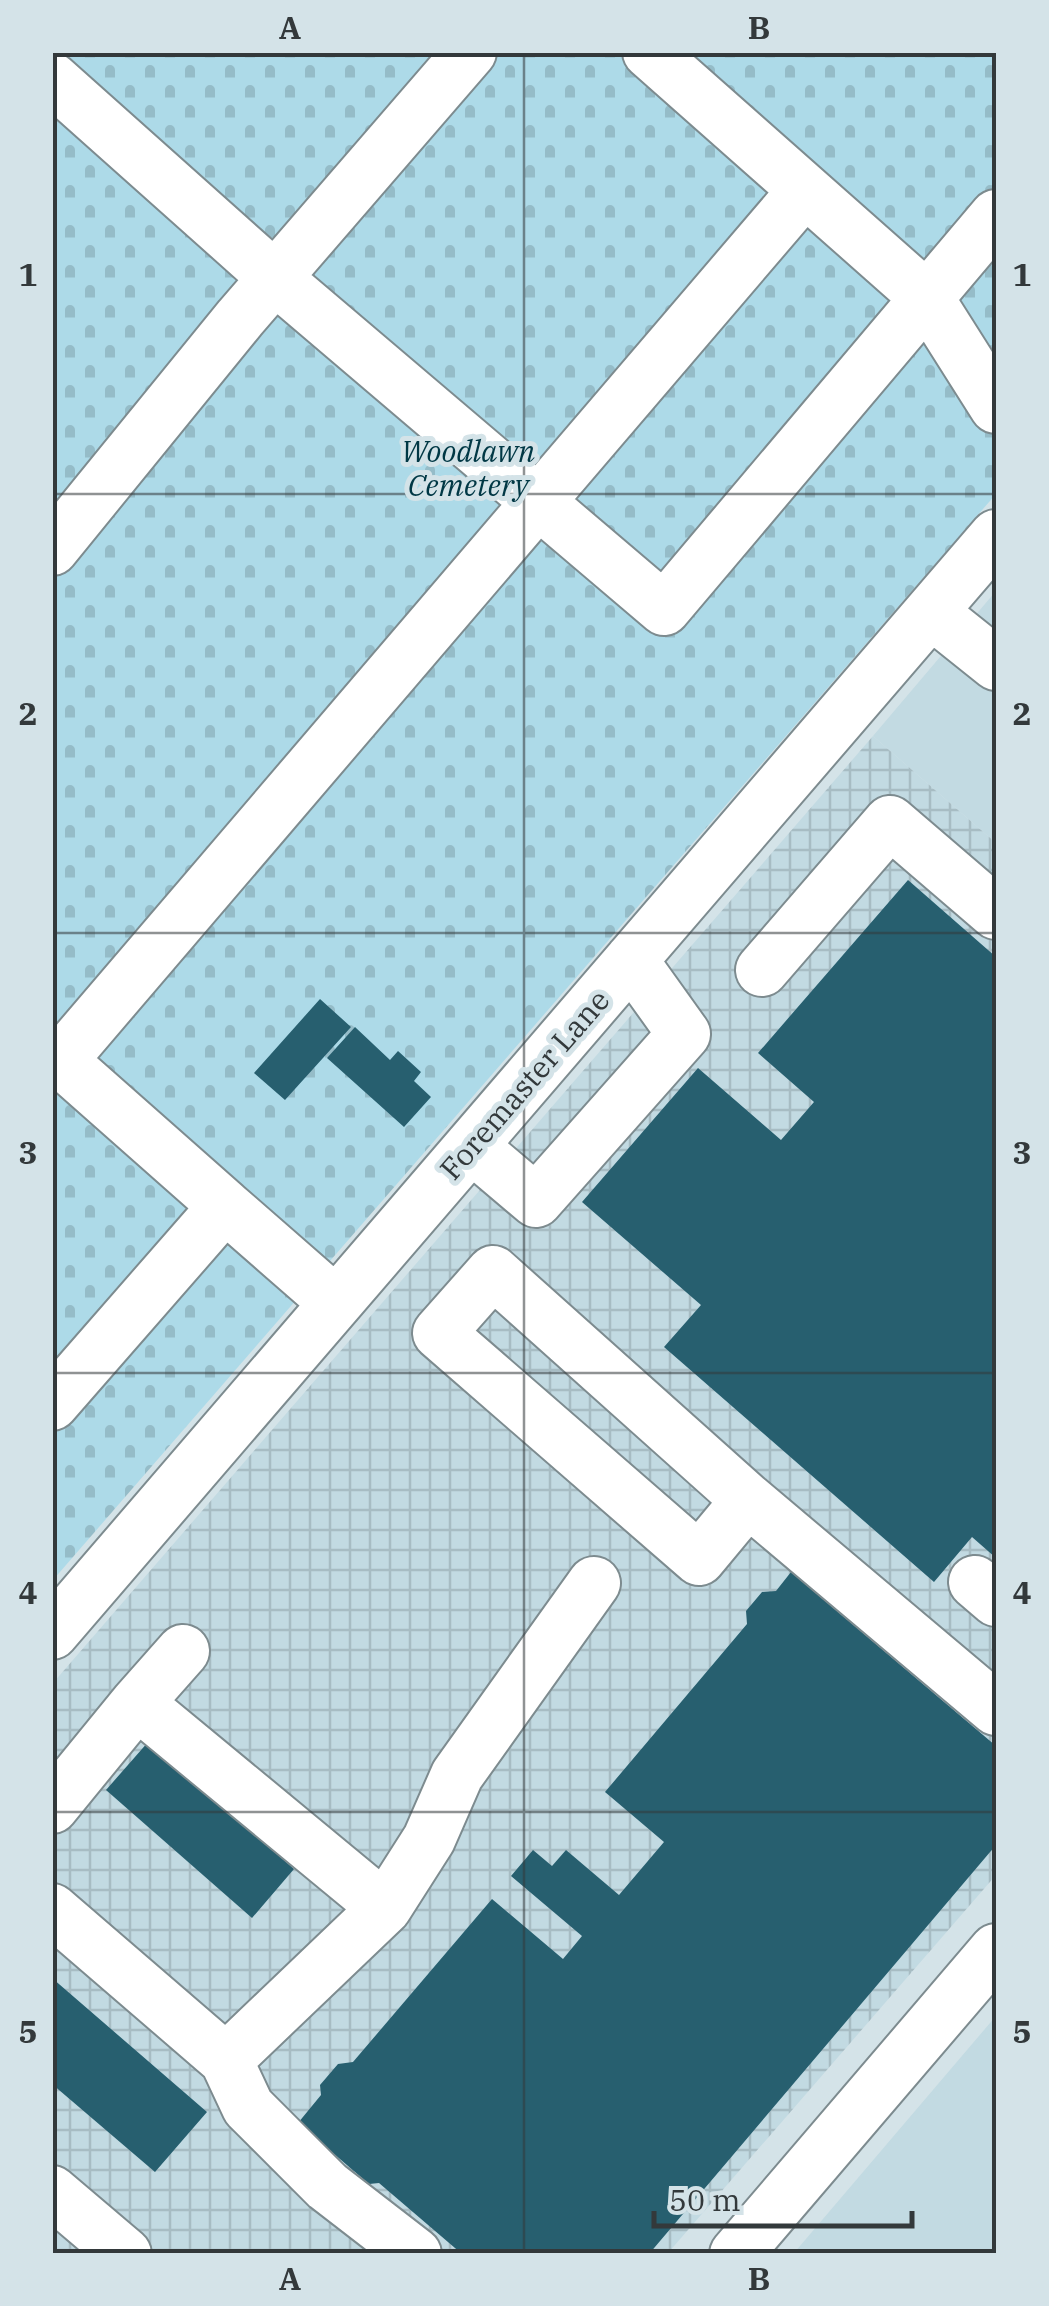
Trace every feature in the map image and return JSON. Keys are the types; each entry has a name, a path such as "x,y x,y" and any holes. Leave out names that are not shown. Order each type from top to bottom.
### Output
{"street":[{"path":"52,549 275,278 470,52"},
{"path":"649,52 927,298 996,406"},
{"path":"52,79 275,278 664,609 996,216"},
{"path":"336,1303 57,1057 805,190"},
{"name":"Foremaster Lane","path":"52,1633 996,536"},
{"path":"931,612 996,664"},
{"path":"762,970 890,822 996,914"},
{"path":"472,1146 536,1202 684,1034 631,960"},
{"path":"52,1404 225,1206"},
{"path":"748,1500 699,1559 439,1332 493,1272 748,1500 996,1709"},
{"path":"226,2060 384,1908 429,1839 457,1774 594,1583"},
{"path":"52,1807 183,1650"},
{"path":"137,1703 384,1908"},
{"path":"52,1910 226,2060 248,2107 327,2186 415,2254"},
{"path":"736,2254 996,1950"},
{"path":"52,2192 125,2254"}],"shaded area":[{"path":"996,591 996,843 873,736"},
{"path":"873,736 996,843 996,1875 668,2253 53,2254 53,1683"},
{"path":"996,2016 996,2253 794,2253"}],"green space":[{"name":"Woodlawn Cemetery","path":"53,53 996,53 996,494 53,1580"}],"building":[{"path":"908,880 996,957 996,1558 972,1537 934,1582 664,1347 701,1305 582,1202 698,1068 781,1140 814,1102 758,1053"},
{"path":"320,999 351,1027 285,1100 254,1073"},
{"path":"355,1027 390,1060 398,1051 421,1072 414,1081 431,1097 404,1127 327,1058"},
{"path":"791,1572 996,1746 996,1845 649,2254 462,2254 379,2183 369,2184 298,2123 321,2095 320,2085 338,2064 353,2062 492,1899 563,1959 582,1936 511,1876 533,1850 552,1866 566,1850 619,1895 664,1842 605,1792 747,1624 746,1611 762,1592 776,1591"},
{"path":"149,1741 294,1869 252,1918 106,1790"},
{"path":"52,1978 207,2112 155,2172 52,2084"}]}
